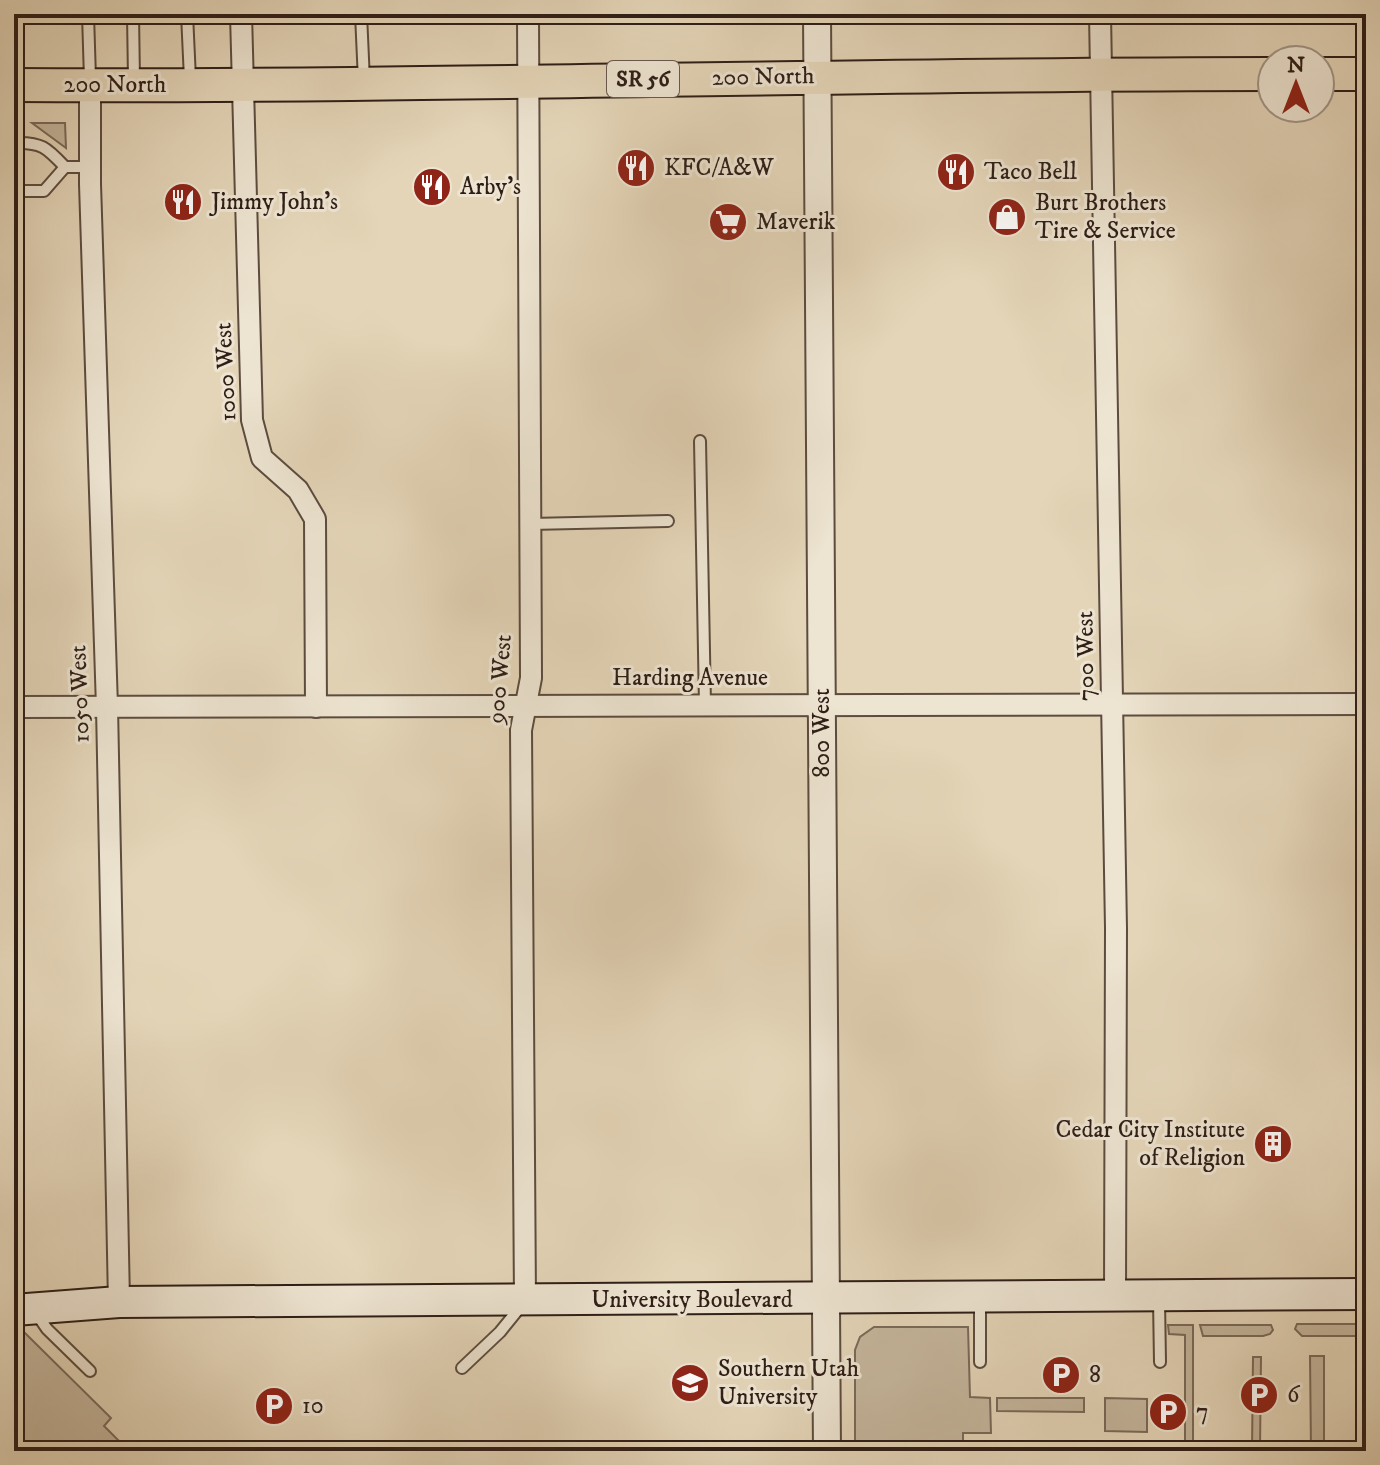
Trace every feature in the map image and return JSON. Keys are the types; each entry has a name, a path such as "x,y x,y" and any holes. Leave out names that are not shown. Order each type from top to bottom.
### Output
{"main road":[{"name":"200 North","path":"14,85 1256,74"},
{"path":"1336,74 1366,74"},
{"name":"University Boulevard","path":"20,1308 119,1302 1366,1294"}],"street":[{"name":"1000 West","path":"241,14 252,420 262,458 298,490 315,519 316,707"},
{"name":"900 West","path":"525,1301 521,730 531,678 528,14"},
{"name":"800 West","path":"817,14 827,1451"},
{"name":"700 West","path":"1100,14 1113,703 1115,1296"},
{"name":"1050 West","path":"90,85 119,1302"},
{"name":"Harding Avenue","path":"14,707 1366,704"}],"lane":[{"path":"88,14 90,85"},
{"path":"133,14 134,85"},
{"path":"187,14 190,85"},
{"path":"361,14 364,83"},
{"path":"14,85 14,143 36,142 49,150 65,167 90,167"},
{"path":"14,191 44,191 65,167"},
{"path":"700,441 705,704"},
{"path":"530,524 668,521"},
{"path":"1159,1296 1160,1362"},
{"path":"980,1297 980,1362"},
{"path":"462,1368 500,1332 525,1301"},
{"path":"20,1308 47,1329 90,1371"}],"shaded area":[{"path":"32,123 65,123 66,148"},
{"path":"1297,1324 1366,1324 1366,1336 1302,1336 1295,1329"},
{"path":"1168,1325 1193,1325 1193,1451 1185,1451 1185,1335 1169,1334"},
{"path":"1200,1325 1271,1325 1273,1330 1263,1336 1203,1336"},
{"path":"874,1327 968,1327 970,1397 990,1398 991,1433 963,1433 963,1451 866,1451 855,1440 855,1350 860,1337"},
{"path":"14,1332 24,1332 111,1418 104,1426 129,1451 14,1451"},
{"path":"1310,1356 1324,1356 1324,1451 1311,1451"},
{"path":"1253,1357 1261,1357 1260,1451 1252,1451"},
{"path":"997,1398 1084,1398 1084,1412 997,1411"},
{"path":"1105,1398 1147,1399 1147,1432 1105,1431"}],"place":[{"name":"KFC/A&W","path":"636,168"},
{"name":"Taco Bell","path":"956,172"},
{"name":"Arby's","path":"432,187"},
{"name":"Jimmy John's","path":"183,202"},
{"name":"Burt Brothers Tire & Service","path":"1007,217"},
{"name":"Maverik","path":"728,222"},
{"name":"Cedar City Institute of Religion","path":"1273,1144"},
{"name":"8","path":"1061,1375"},
{"name":"Southern Utah University","path":"690,1383"},
{"name":"6","path":"1259,1395"},
{"name":"10","path":"274,1406"},
{"name":"7","path":"1168,1412"}]}
